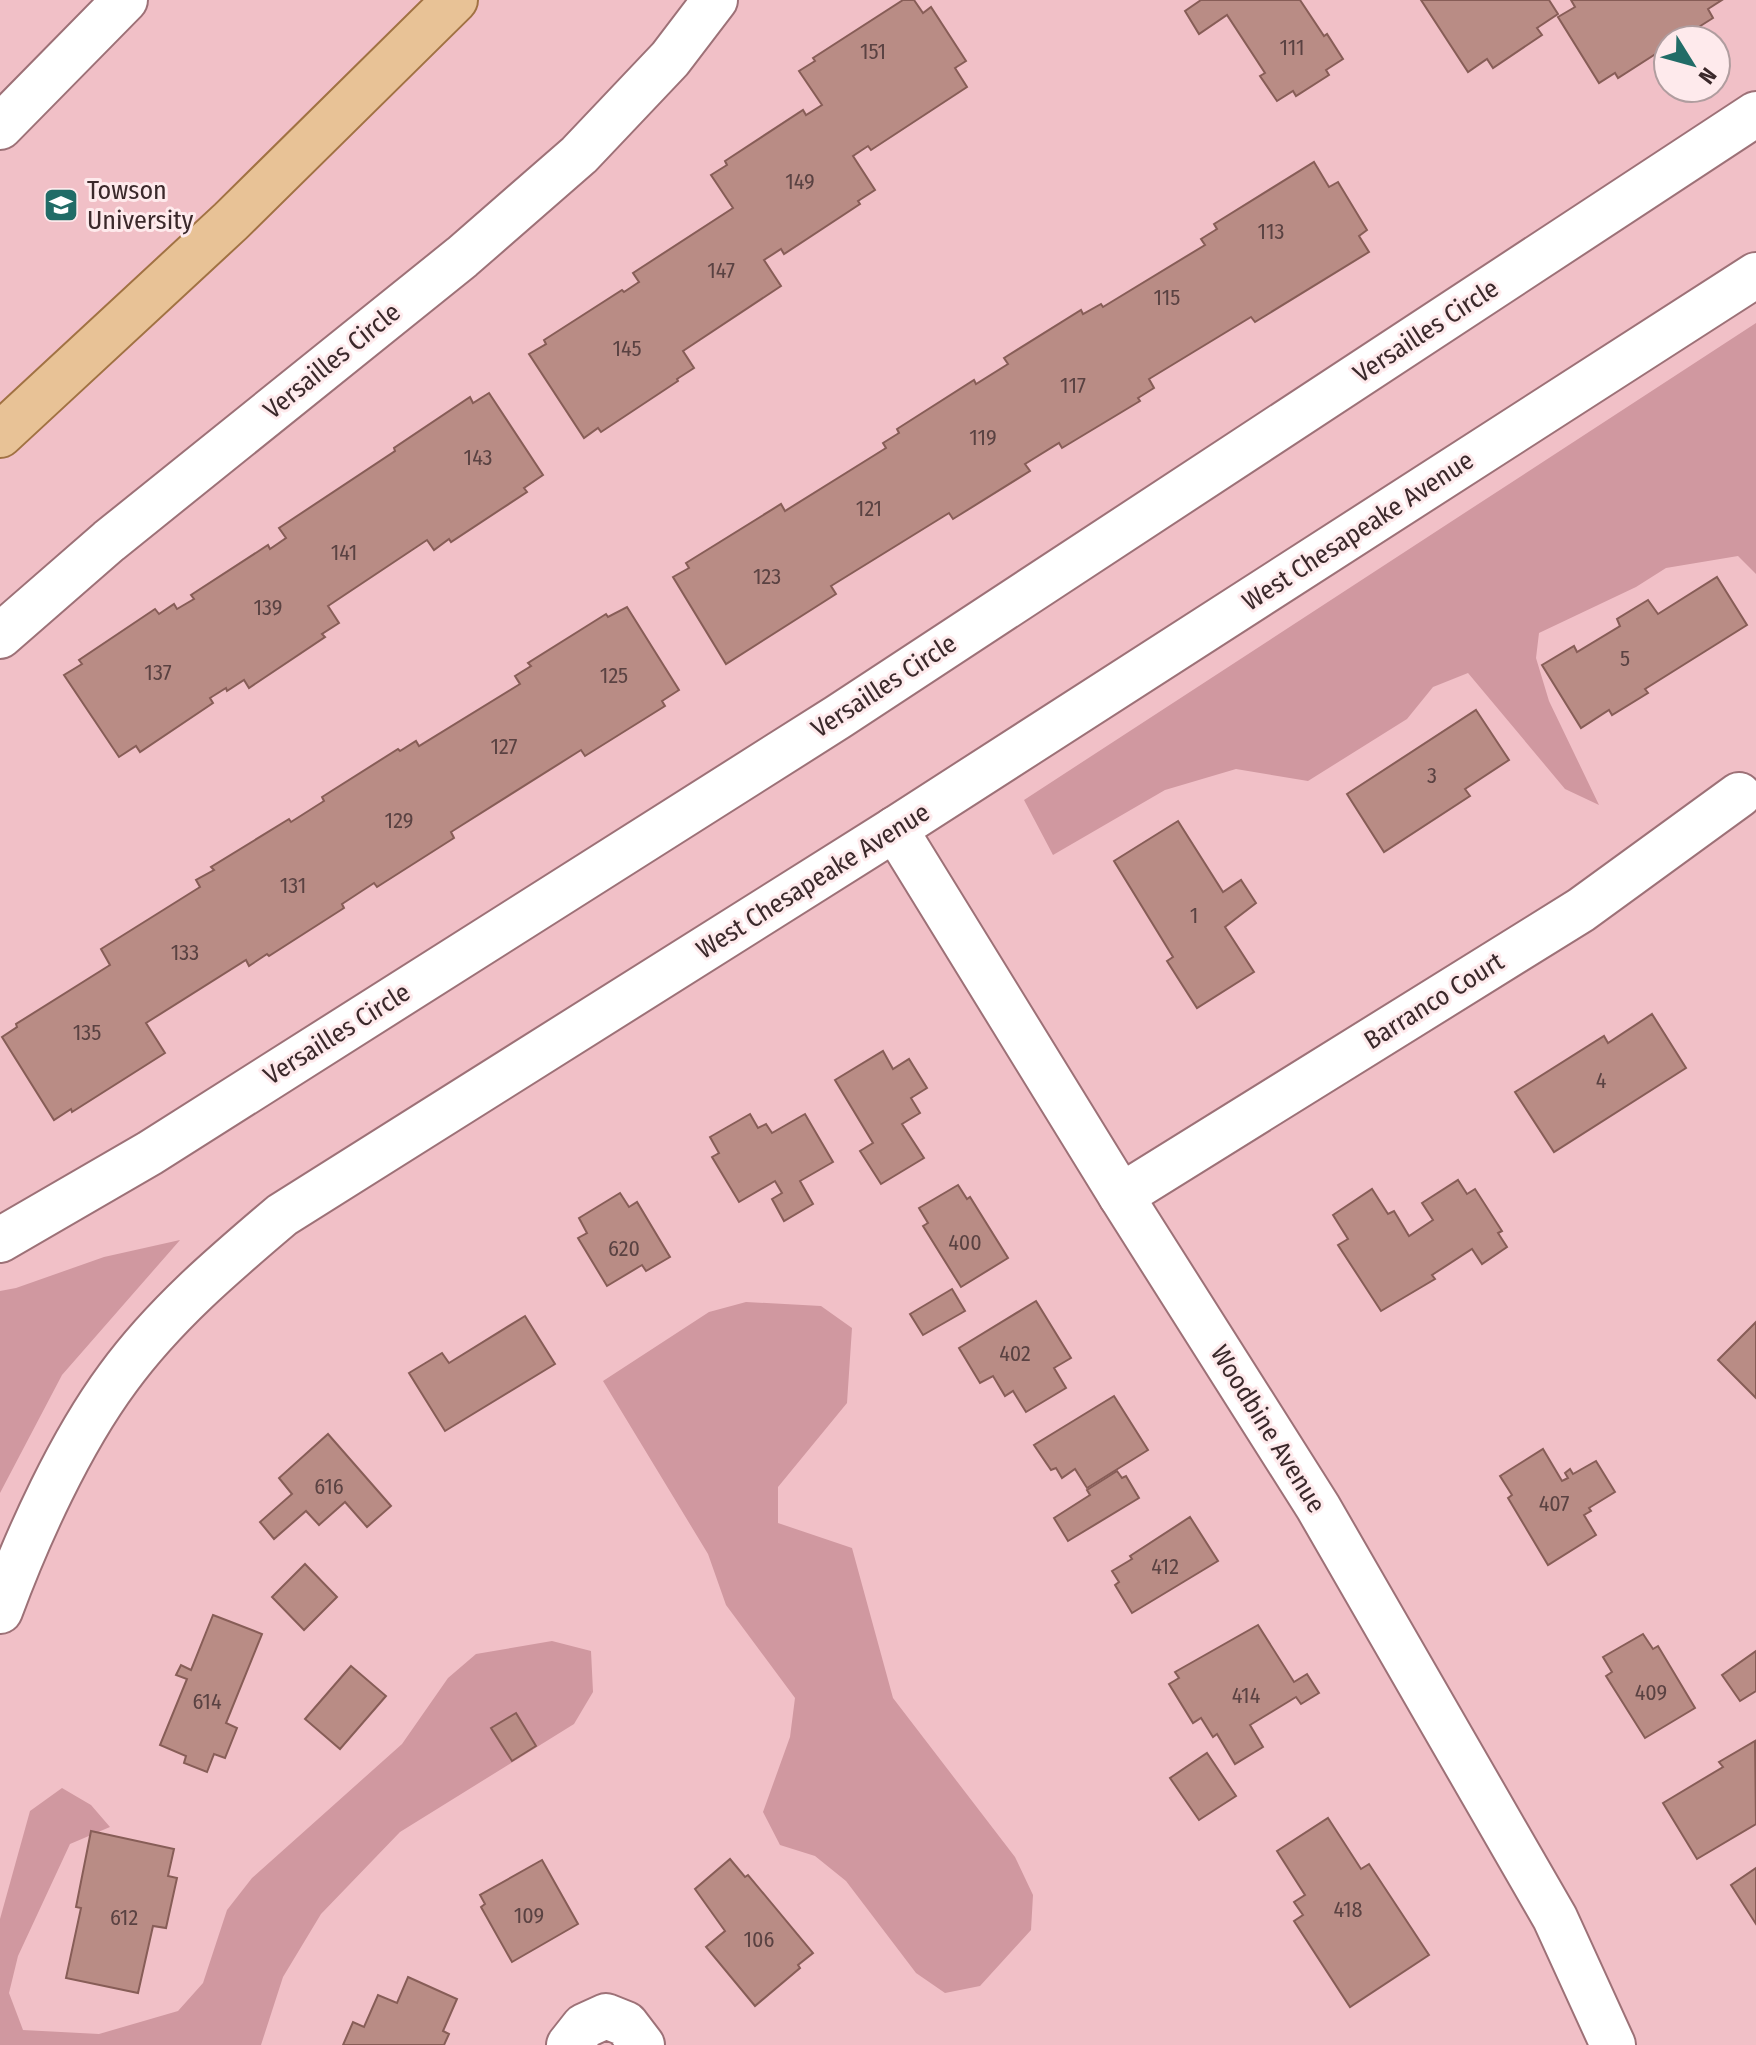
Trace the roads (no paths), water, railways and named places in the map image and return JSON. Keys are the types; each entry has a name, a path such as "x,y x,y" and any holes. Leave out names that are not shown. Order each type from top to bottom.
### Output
{"main road":[{"path":"0,435 231,221 455,0"}],"street":[{"path":"0,127 125,0"},
{"name":"Versailles Circle","path":"0,636 109,541 462,257 579,155 670,59 715,0"},
{"name":"Versailles Circle","path":"0,1240 164,1144 838,717 1756,114"},
{"name":"West Chesapeake Avenue","path":"0,1611 44,1508 80,1438 117,1378 203,1282 282,1215 895,829 1756,275"},
{"name":"Barranco Court","path":"1121,1196 1581,910 1739,795"},
{"name":"Woodbine Avenue","path":"895,829 1333,1533 1555,1918 1613,2045"},
{"path":"569,2045 584,2026 606,2016 626,2024 642,2045"}],"place":[{"name":"Towson University","path":"61,205"}]}
